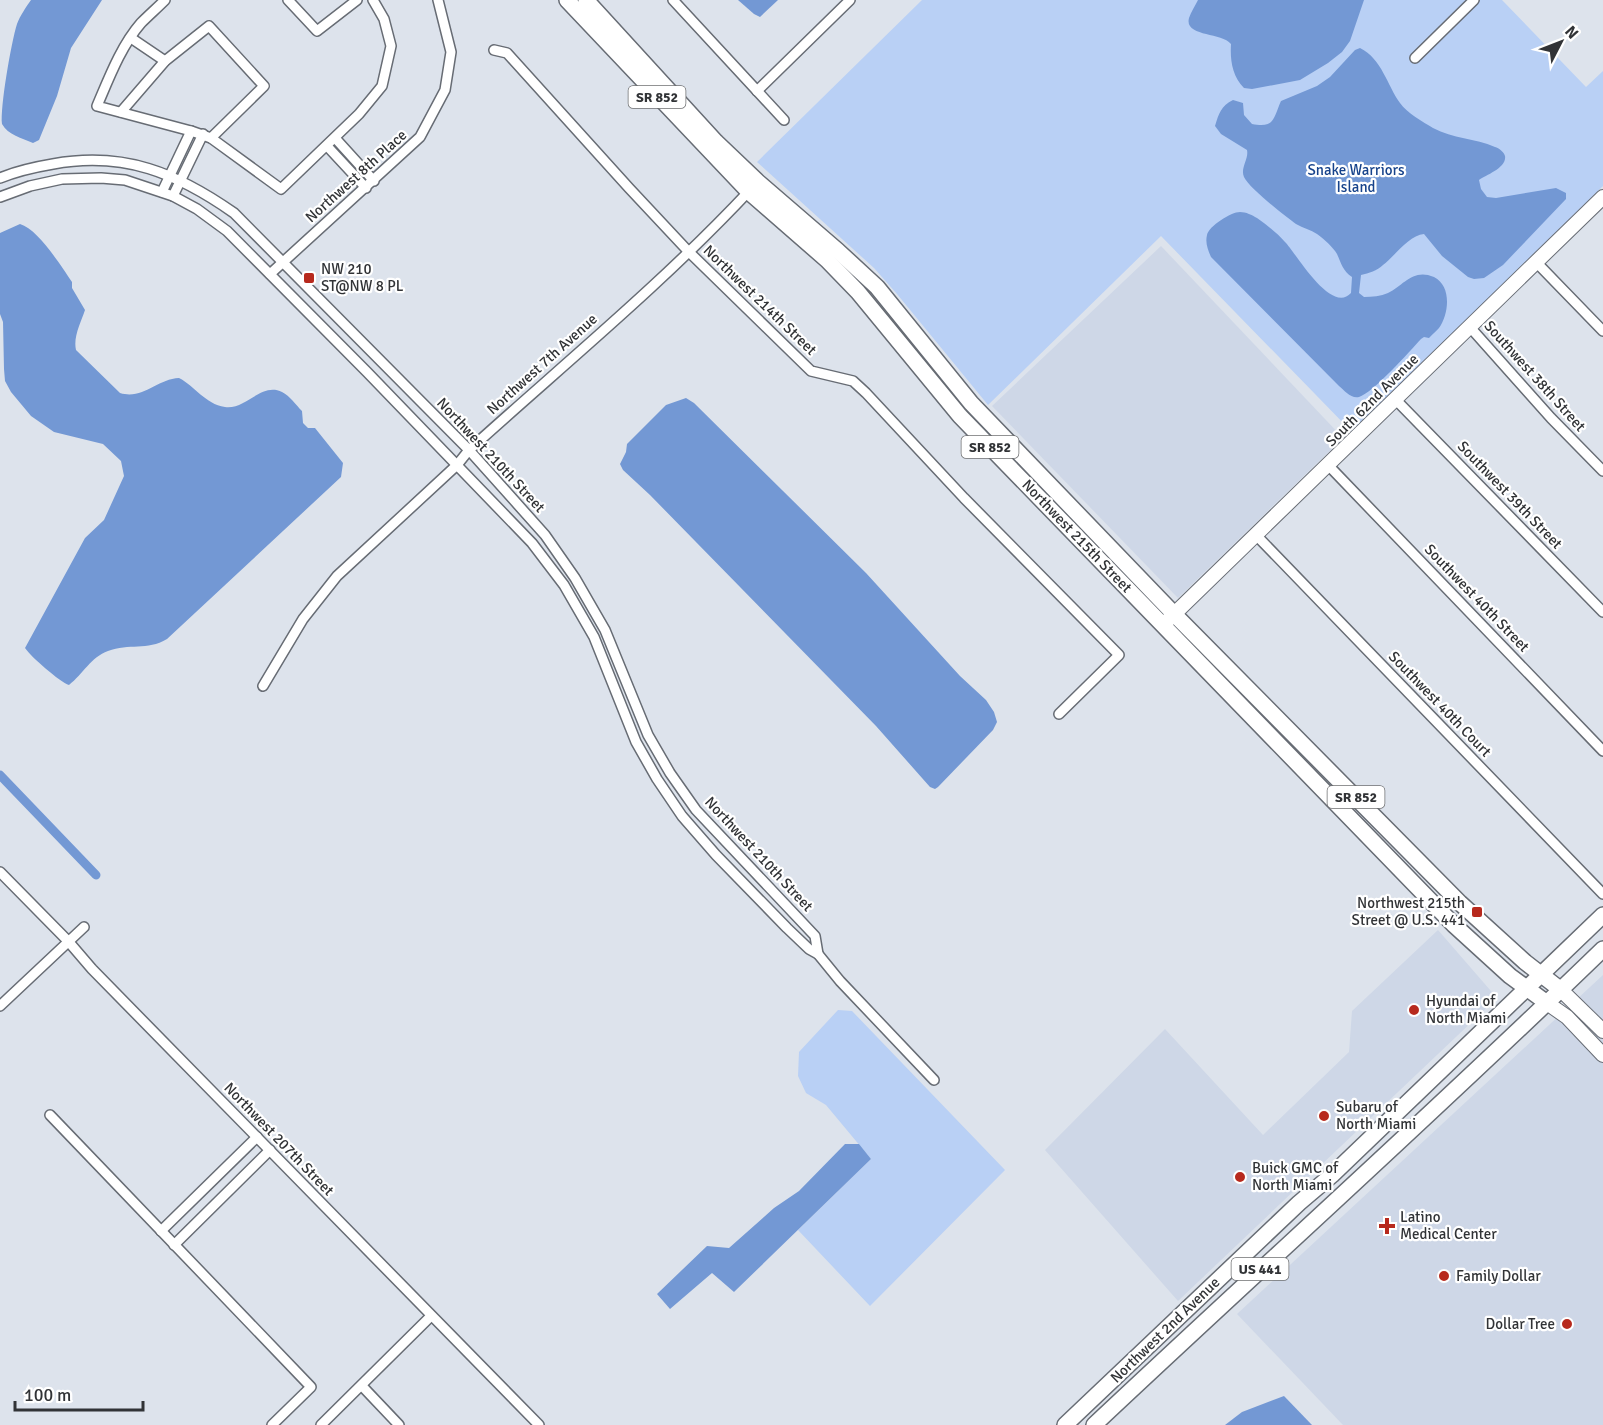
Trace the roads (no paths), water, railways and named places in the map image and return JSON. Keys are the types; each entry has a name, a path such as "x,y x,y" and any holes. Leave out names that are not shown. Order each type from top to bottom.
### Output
{"main road":[{"name":"Northwest 215th Street","path":"567,0 754,187 838,251 877,287 971,403 1371,839 1466,937 1547,1003"},
{"name":"Northwest 215th Street","path":"586,0 716,142 754,187"},
{"name":"Northwest 215th Street","path":"1169,620 1385,826 1460,903 1561,990"},
{"path":"1371,839 1385,826"},
{"name":"US 441","path":"1527,988 1603,915"},
{"name":"US 441","path":"1547,1003 1603,949"},
{"name":"Northwest 2nd Avenue","path":"1065,1425 1527,988"},
{"name":"Northwest 2nd Avenue","path":"1094,1425 1330,1204 1422,1123 1547,1003"}],"street":[{"path":"165,0 141,24 132,38 116,63 97,106 207,136 281,189 335,138 382,86 391,46 384,19 373,0"},
{"path":"288,0 317,31 357,0"},
{"name":"Northwest 8th Place","path":"270,274 420,138 446,90 451,52 438,0"},
{"path":"673,0 784,120"},
{"path":"757,91 850,0"},
{"path":"1415,58 1474,0"},
{"path":"121,112 165,61 209,26 264,86 207,136 173,196"},
{"path":"132,38 165,61"},
{"name":"Northwest 214th Street","path":"494,50 507,53 688,252 811,371 853,381 1119,655 1059,714"},
{"path":"162,192 191,131"},
{"path":"335,138 374,181"},
{"path":"327,146 366,188"},
{"name":"Northwest 210th Street","path":"0,178 72,160 132,164 181,180 205,192 234,213 469,450 545,535 575,578 605,630 648,735 670,773 696,810 815,936 818,954"},
{"name":"Northwest 210th Street","path":"0,196 62,179 83,177 124,180 173,196 197,209 227,231 532,543 564,585 594,637 636,742 682,816 716,855 787,928 809,949 818,954 840,981 934,1080"},
{"name":"Northwest 7th Avenue","path":"263,686 303,619 337,576 456,465 469,450 688,252 754,187"},
{"name":"South 62nd Avenue","path":"1169,620 1603,197"},
{"path":"1536,262 1603,331"},
{"name":"Southwest 38th Street","path":"1469,326 1551,418 1603,471"},
{"name":"Southwest 39th Street","path":"1396,400 1603,612"},
{"name":"Southwest 40th Street","path":"1329,466 1603,751"},
{"name":"Southwest 40th Court","path":"1256,535 1603,894"},
{"name":"Northwest 207th Street","path":"0,872 538,1425"},
{"path":"0,1006 84,927"},
{"name":"Northwest 215th Street","path":"1561,990 1603,1030"},
{"name":"Northwest 215th Street","path":"1547,1003 1567,1017 1603,1055"},
{"path":"50,1115 311,1387 272,1425"},
{"path":"161,1231 257,1137"},
{"path":"174,1245 270,1150"},
{"path":"1316,1189 1330,1204"},
{"path":"202,1190 215,1204"},
{"path":"187,1205 200,1219"},
{"path":"321,1425 431,1316"},
{"path":"362,1386 399,1425"}],"water":[{"path":"31,0 102,0 71,48 57,96 39,140 33,143 16,136 2,124 6,75 17,24"},
{"path":"738,0 778,0 760,17"},
{"path":"1198,0 1364,0 1350,41 1342,52 1300,80 1252,89 1244,88 1234,73 1231,44 1226,40 1197,31 1189,24 1189,18"},
{"path":"1360,48 1379,65 1395,96 1415,117 1441,132 1487,144 1502,152 1505,156 1503,164 1479,180 1481,189 1487,197 1496,198 1556,188 1566,193 1566,199 1503,265 1484,278 1468,277 1442,256 1424,234 1413,238 1378,269 1361,275 1359,293 1364,297 1385,294 1414,276 1434,277 1444,287 1447,308 1439,328 1429,338 1421,339 1373,388 1359,397 1353,397 1339,386 1211,257 1206,241 1209,231 1221,220 1231,214 1242,212 1249,214 1264,223 1282,239 1324,289 1334,296 1343,298 1351,293 1352,277 1344,269 1333,249 1317,234 1291,220 1247,182 1243,174 1247,150 1221,134 1215,126 1221,110 1233,100 1243,103 1244,115 1252,124 1269,123 1281,101 1317,86 1330,77 1355,50"},
{"path":"20,224 34,233 49,249 72,282 72,288 85,310 76,335 76,350 120,393 136,394 171,379 179,378 206,399 218,405 233,407 260,393 274,390 282,392 302,411 303,423 308,428 315,428 343,463 341,477 167,639 152,645 108,651 92,661 69,685 46,669 25,648 85,538 104,520 124,476 121,461 103,444 54,432 31,416 5,381 3,322 0,314 0,233"},
{"path":"686,398 694,403 866,573 960,676 986,700 994,712 997,722 993,730 935,789 930,787 876,726 623,470 620,464 627,444 666,405"},
{"path":"845,1144 859,1144 871,1159 734,1292 712,1273 670,1309 657,1294 707,1246 729,1248 774,1208 799,1191"},
{"path":"1284,1396 1312,1425 1225,1425 1242,1412"}],"waterway":[{"path":"0,775 96,875"}],"place":[{"name":"NW 210 ST@NW 8 PL","path":"309,278"},
{"name":"Northwest 215th Street @ U.S. 441","path":"1477,912"},
{"name":"Hyundai of North Miami","path":"1414,1010"},
{"name":"Subaru of North Miami","path":"1324,1116"},
{"name":"Buick GMC of North Miami","path":"1240,1177"},
{"name":"Latino Medical Center","path":"1387,1226"},
{"name":"Family Dollar","path":"1444,1276"},
{"name":"Dollar Tree","path":"1567,1324"}],"park label":[{"name":"Snake Warriors Island","path":"1356,178"}]}
